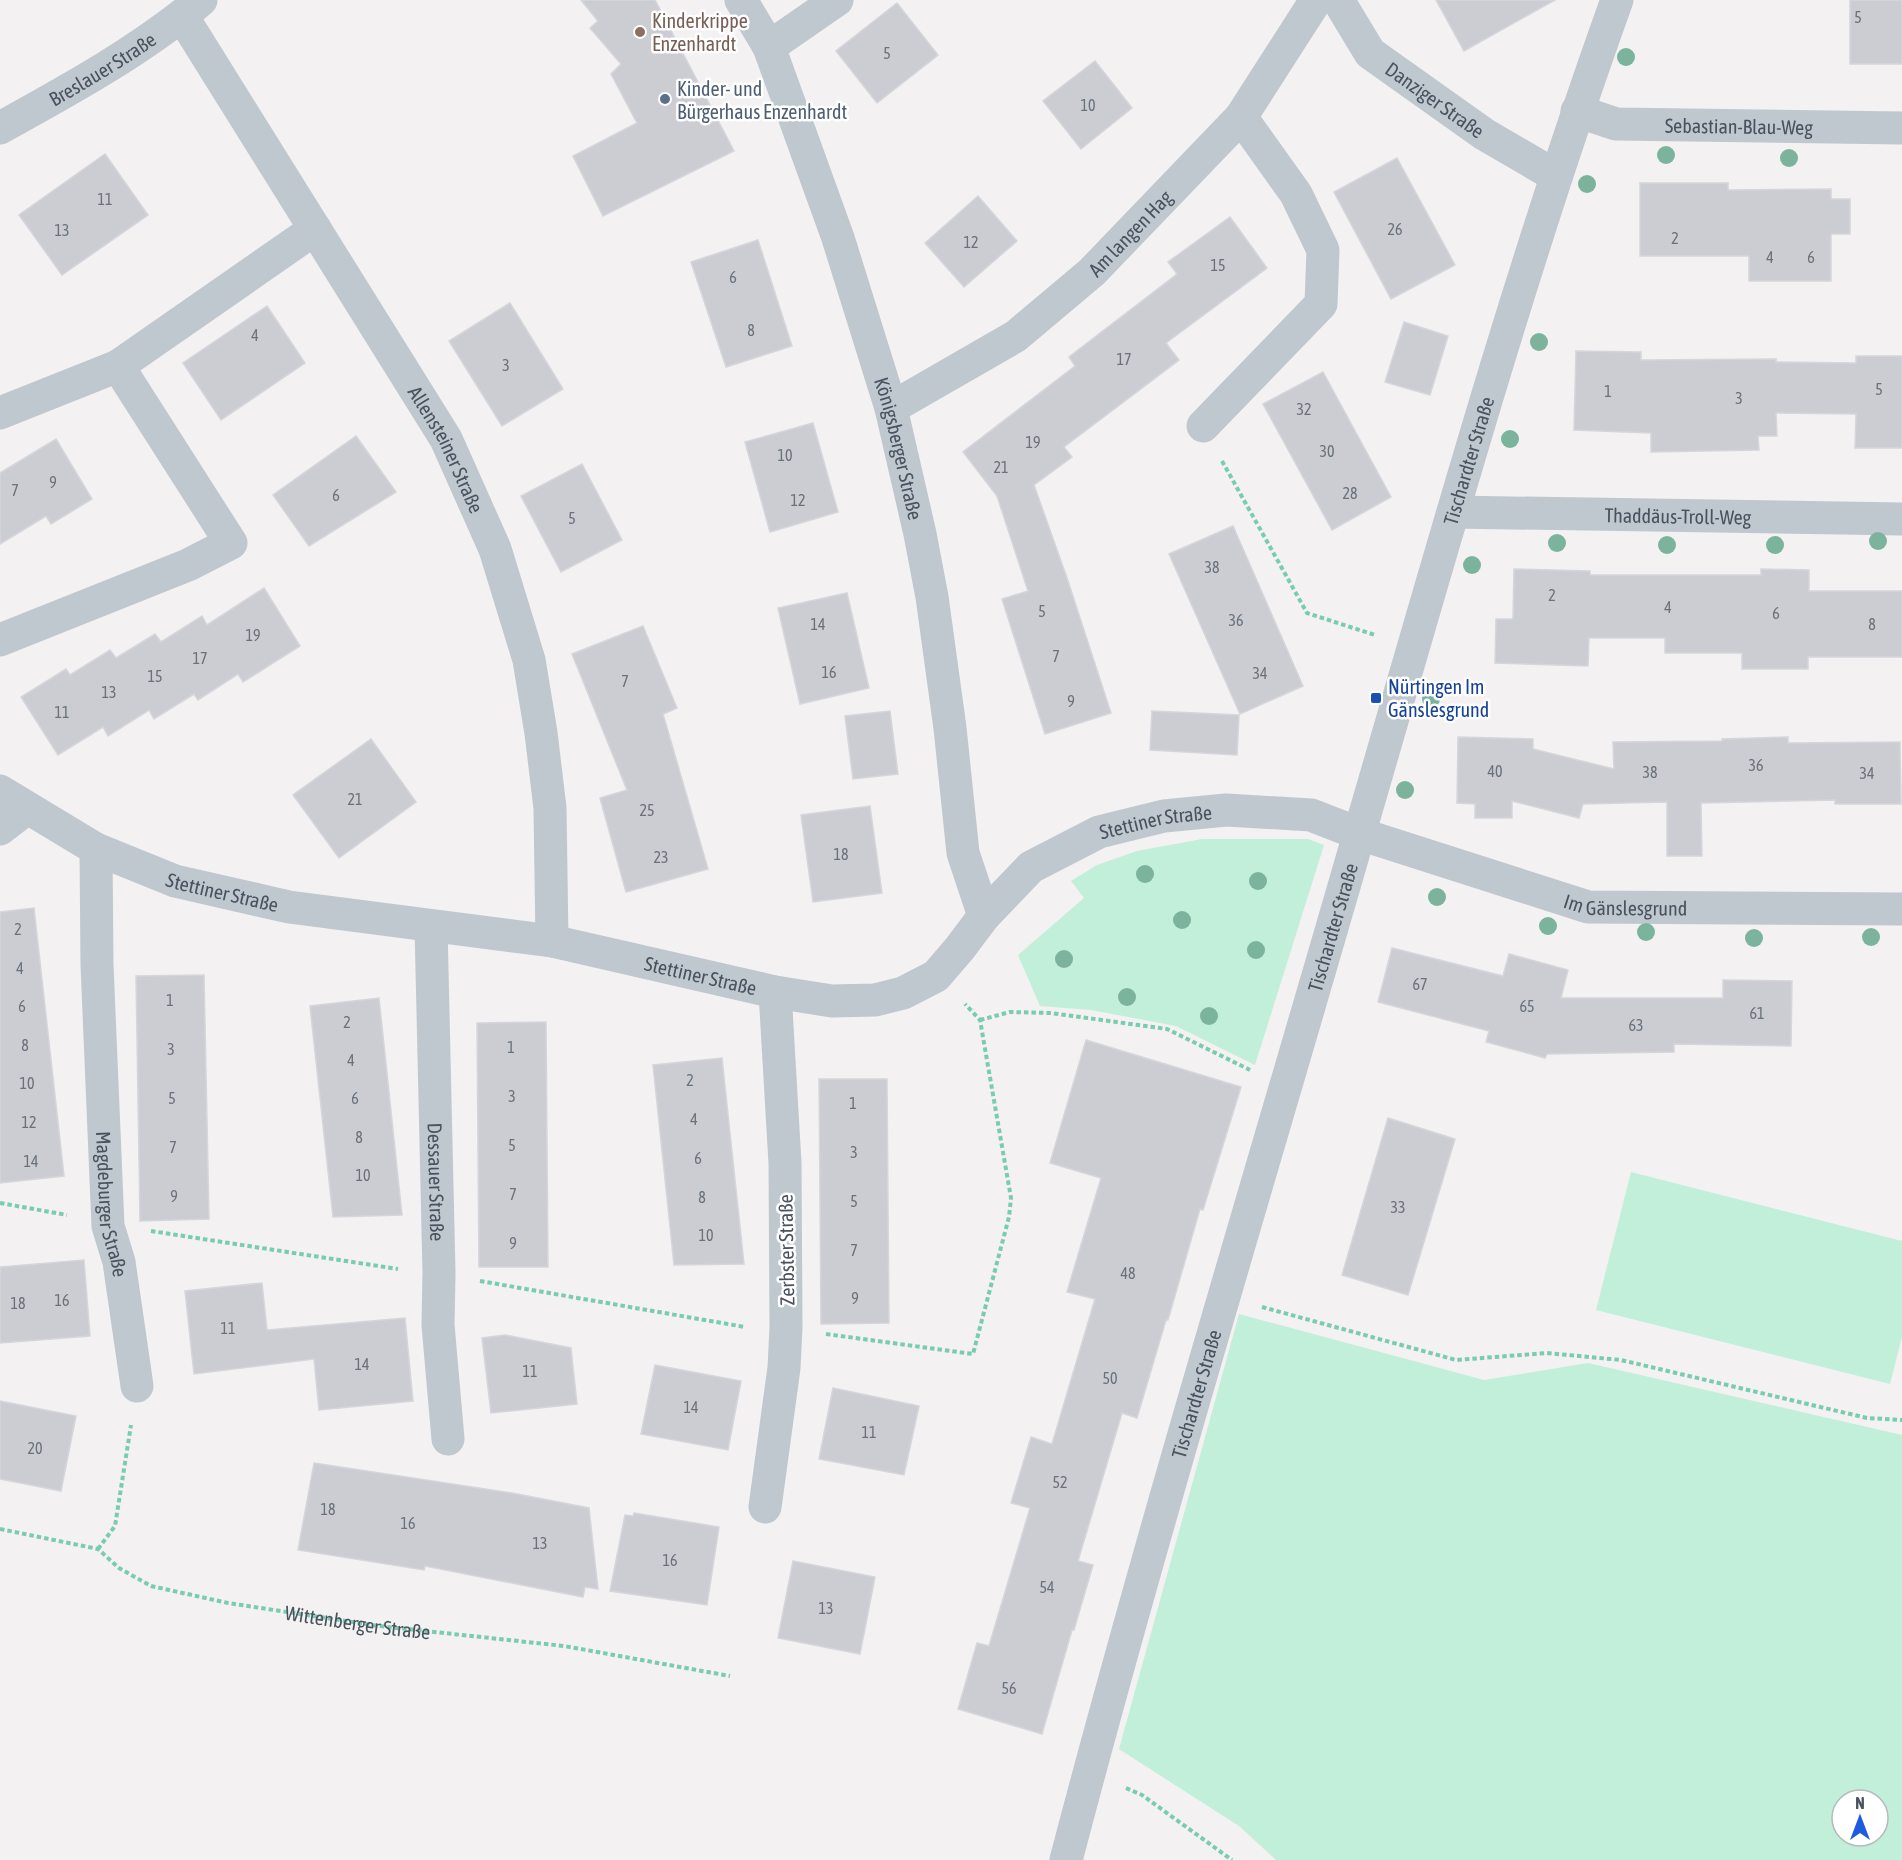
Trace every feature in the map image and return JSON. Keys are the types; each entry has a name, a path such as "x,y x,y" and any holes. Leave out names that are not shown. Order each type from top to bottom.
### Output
{"street":[{"name":"Königsberger Straße","path":"741,0 769,47 838,238 891,408 932,597 950,728 963,853 984,916"},
{"path":"769,47 837,0"},
{"name":"Am langen Hag","path":"891,408 1016,336 1092,272 1241,117 1316,0"},
{"name":"Danziger Straße","path":"1338,0 1370,53 1484,134 1556,176"},
{"name":"Tischardter Straße","path":"1066,1860 1224,1296 1413,647 1556,176 1617,0"},
{"name":"Breslauer Straße","path":"0,128 77,86 191,8"},
{"name":"Allensteiner Straße","path":"191,8 315,229 446,439 495,549 529,660 541,733 550,808 552,941"},
{"name":"Sebastian-Blau-Weg","path":"1577,111 1616,124 1902,128"},
{"path":"1203,426 1321,304 1323,250 1296,194 1241,117"},
{"path":"0,413 118,366 315,229"},
{"path":"0,640 188,566 231,543 118,366"},
{"name":"Thaddäus-Troll-Weg","path":"1453,512 1902,519"},
{"path":"0,829 13,800"},
{"name":"Stettiner Straße","path":"13,800 96,849 175,881 289,907 552,941 775,992 832,1002 875,1000 903,993 936,976 984,916 1031,867 1099,832 1164,816 1226,810 1311,815 1360,834"},
{"name":"Im Gänslesgrund","path":"1360,834 1588,907 1902,909"},
{"name":"Magdeburger Straße","path":"96,849 97,965 108,1226 118,1262 137,1386"},
{"name":"Dessauer Straße","path":"431,926 439,1273 438,1325 448,1439"},
{"name":"Zerbster Straße","path":"765,1507 784,1368 786,1327 785,1162 775,992"}],"path":[{"path":"1203,426 1307,613 1413,647"},
{"path":"833,1336 973,1354 1011,1208 1011,1198 980,1020 936,976"},
{"path":"980,1020 1010,1012 1051,1013 1167,1029 1285,1088"},
{"path":"0,1203 44,1210"},
{"path":"171,1233 386,1267"},
{"path":"482,1281 738,1327"},
{"path":"1224,1296 1456,1360 1547,1353 1621,1360 1867,1418 1902,1420"},
{"path":"98,1549 115,1526 137,1386"},
{"name":"Wittenberger Straße","path":"0,1529 98,1549 119,1568 151,1586 228,1603 380,1626 564,1646 729,1676"},
{"path":"1090,1771 1142,1795 1232,1860"}],"green space":[{"path":"1202,839 1308,839 1324,845 1255,1065 1176,1026 1091,1010 1040,1006 1018,955 1084,898 1071,881 1097,865 1137,851"},
{"path":"1631,1172 1902,1241 1902,1337 1890,1384 1596,1310"},
{"path":"1239,1314 1484,1380 1588,1363 1902,1435 1902,1860 1276,1860 1239,1826 1119,1749"}],"building":[{"name":"Kinder- und Bürgerhaus Enzenhardt","path":"581,0 655,0 734,151 603,216 573,156 637,123 611,74 621,64 590,28 598,21"},
{"path":"1436,0 1555,0 1464,51"},
{"path":"1850,0 1902,0 1902,64 1850,64"},
{"path":"897,3 938,55 877,103 836,51"},
{"path":"1095,61 1132,108 1081,149 1043,101"},
{"path":"105,154 148,215 62,275 19,215"},
{"path":"1397,158 1455,265 1391,299 1334,192"},
{"path":"1640,183 1728,183 1728,190 1831,189 1831,199 1850,199 1850,234 1831,234 1831,281 1749,281 1749,256 1640,256"},
{"path":"978,196 1017,241 964,287 925,243"},
{"path":"1230,217 1267,268 1166,343 1179,360 1064,447 1072,457 1034,485 1111,713 1045,734 1002,599 1028,591 997,496 963,452 1075,366 1069,357 1177,274 1168,262"},
{"path":"758,240 792,346 726,367 691,262"},
{"path":"510,303 563,389 502,426 449,341"},
{"path":"267,306 305,363 221,420 183,363"},
{"path":"1404,322 1448,336 1430,395 1385,382"},
{"path":"1576,351 1641,352 1641,360 1776,359 1776,362 1856,363 1856,356 1902,356 1902,448 1855,448 1856,414 1776,413 1777,436 1758,436 1759,450 1651,452 1651,433 1574,430"},
{"path":"1323,372 1391,497 1332,530 1263,404"},
{"path":"813,423 838,512 770,532 745,442"},
{"path":"356,436 396,492 309,546 273,495"},
{"path":"56,439 92,499 51,524 46,516 0,544 0,473"},
{"path":"582,464 622,540 561,572 521,496"},
{"path":"1233,526 1303,686 1240,714 1169,554"},
{"path":"1514,569 1590,571 1590,575 1761,575 1761,569 1809,570 1809,591 1902,591 1902,657 1808,657 1808,669 1742,669 1742,653 1665,653 1665,638 1589,638 1588,666 1495,663 1496,619 1513,619"},
{"path":"264,588 300,646 243,682 238,674 198,700 194,694 154,719 149,710 108,736 103,727 58,755 21,697 66,669 70,675 110,650 116,658 155,634 161,642 202,616 207,625"},
{"path":"847,593 869,688 800,704 778,608"},
{"path":"643,626 677,708 663,714 708,869 626,892 600,798 627,790 572,654"},
{"path":"890,711 898,774 853,779 845,716"},
{"path":"1152,711 1239,715 1237,755 1150,750"},
{"path":"1458,737 1533,739 1533,749 1614,769 1613,742 1722,741 1722,739 1788,737 1788,743 1900,742 1901,804 1835,804 1835,800 1701,803 1702,856 1667,856 1667,802 1583,804 1579,818 1512,801 1512,818 1475,818 1475,804 1457,803"},
{"path":"371,739 416,802 339,858 293,795"},
{"path":"870,806 882,893 813,902 801,815"},
{"path":"34,908 64,1176 0,1183 0,912"},
{"path":"1392,948 1503,976 1509,954 1568,970 1561,998 1723,998 1723,980 1792,981 1791,1046 1674,1044 1674,1052 1547,1054 1545,1058 1486,1042 1489,1031 1378,1002"},
{"path":"204,975 209,1219 140,1221 136,976"},
{"path":"379,998 402,1215 333,1217 310,1006"},
{"path":"546,1022 548,1267 479,1267 477,1023"},
{"path":"1086,1040 1241,1087 1203,1210 1200,1209 1137,1418 1122,1413 1078,1561 1093,1565 1042,1734 958,1709 977,1643 989,1646 1030,1508 1011,1503 1031,1437 1052,1444 1095,1299 1067,1292 1101,1178 1050,1163"},
{"path":"722,1058 744,1264 674,1265 653,1065"},
{"path":"819,1079 887,1079 889,1323 821,1324"},
{"path":"1388,1118 1455,1139 1408,1295 1342,1275"},
{"path":"84,1260 90,1336 0,1343 0,1267"},
{"path":"262,1283 267,1330 405,1318 413,1401 319,1410 314,1359 194,1374 185,1291"},
{"path":"505,1335 571,1348 577,1404 491,1413 482,1338"},
{"path":"655,1365 741,1381 728,1450 641,1434"},
{"path":"833,1388 919,1406 904,1475 819,1459"},
{"path":"0,1401 76,1416 61,1491 0,1479"},
{"path":"314,1463 512,1493 589,1508 598,1589 585,1587 583,1597 425,1566 424,1570 298,1550"},
{"path":"634,1513 719,1527 707,1605 610,1591 625,1515 633,1516"},
{"path":"793,1561 875,1577 860,1654 778,1638"}],"place":[{"name":"Kinderkrippe Enzenhardt","path":"640,32"},
{"name":"Kinder- und Bürgerhaus Enzenhardt","path":"665,99"},
{"name":"Nürtingen Im Gänslesgrund","path":"1376,698"}]}
